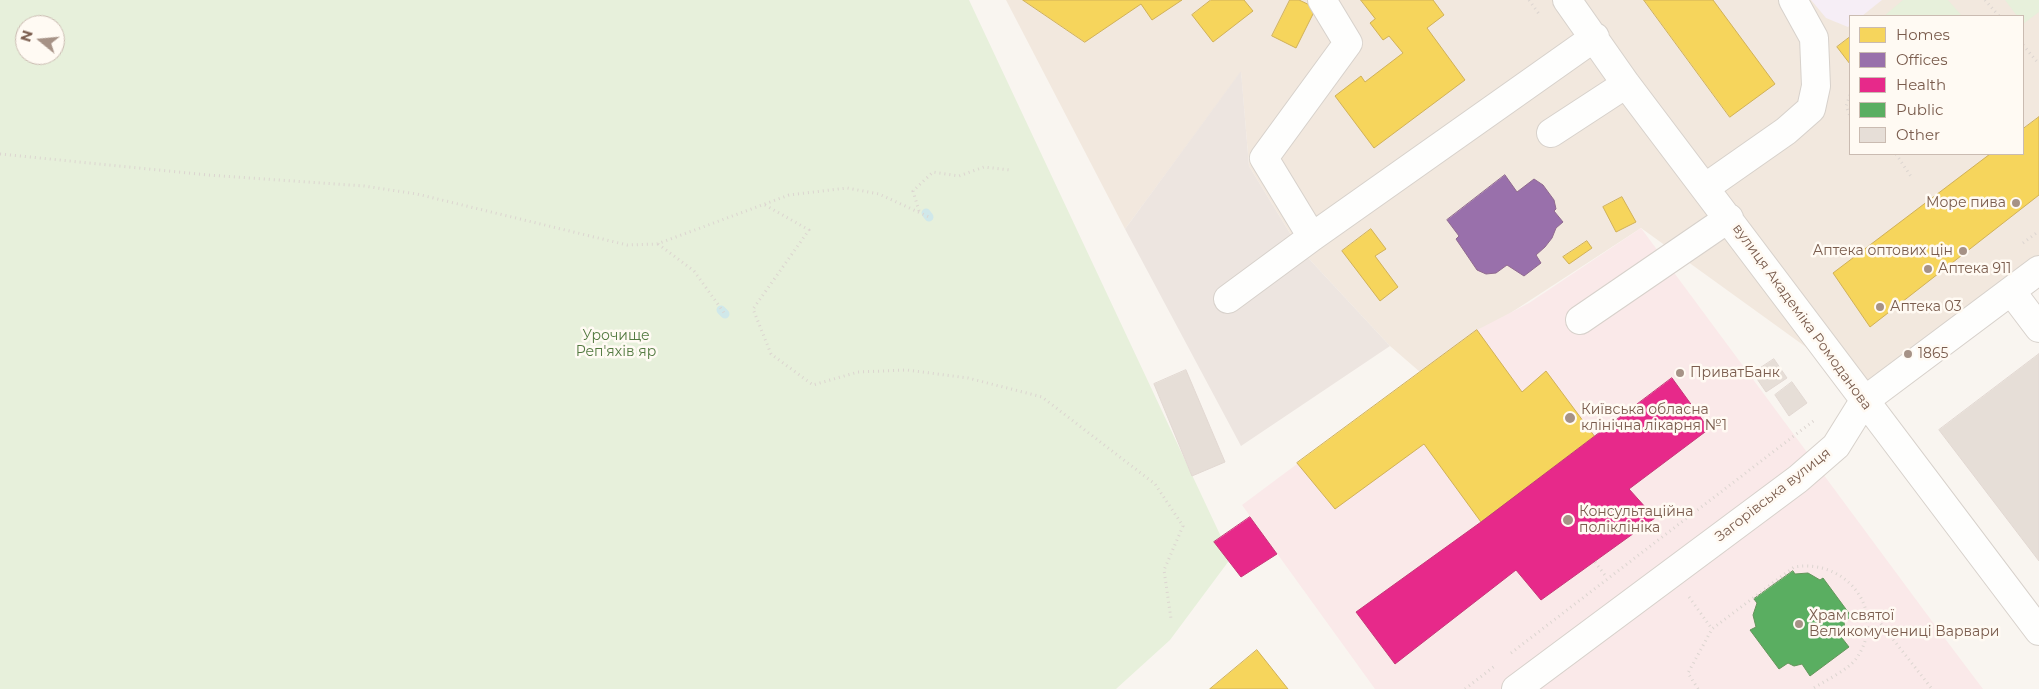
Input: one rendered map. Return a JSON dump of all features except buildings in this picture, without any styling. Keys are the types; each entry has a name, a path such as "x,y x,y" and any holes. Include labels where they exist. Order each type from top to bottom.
{"street":[{"path":"1312,237 1264,158 1348,43 1322,0"},
{"name":"вулиця Академіка Ромоданова","path":"1567,0 1595,37 1626,84 2039,631"},
{"path":"1706,188 1786,131 1811,109 1816,86 1814,38 1792,0"},
{"path":"1228,299 1312,237 1595,37"},
{"path":"1551,133 1626,84"},
{"path":"1580,320 1729,218"},
{"name":"Загорівська вулиця","path":"1516,689 1798,479 1836,446 1864,401 2039,270"},
{"path":"2011,290 2039,328"}],"path":[{"path":"1986,0 1998,15"},
{"path":"2024,46 2039,64"},
{"path":"1849,98 1846,106 1849,114"},
{"path":"0,154 208,175 364,186 417,194 627,245 657,244 789,195 847,188 879,194 929,217"},
{"path":"1897,155 1912,178"},
{"path":"919,211 914,191 933,172 959,176 984,167 1010,170"},
{"path":"764,204 809,230 754,309 771,354 812,385 858,372 907,370 968,378 1042,397 1155,484 1182,526 1164,570 1171,619"},
{"path":"657,244 694,271 725,314"},
{"path":"1510,654 1816,419"},
{"path":"1595,562 1607,578"},
{"path":"1698,689 1688,673 1712,629 1794,566 1806,564 1826,569 1843,578 1860,597 1869,616 1866,641 1855,661 1812,689"},
{"path":"1686,594 1712,629"},
{"path":"1869,616 1878,620 1932,689"},
{"path":"1465,689 1502,660"}],"shaded area":[{"path":"1006,0 2039,0 2039,269 1871,394 1641,228 1420,372 1390,346 1299,248 1249,166 1241,72 1125,229"},
{"path":"1811,0 1882,0 1863,15 1849,15 1848,27 1826,18"},
{"path":"1241,71 1249,166 1299,248 1390,346 1241,446 1125,229"},
{"name":"Київська обласна клінічна лікарня №1","path":"1641,228 1983,689 1375,689 1242,505 1477,330 1529,303"}],"green space":[{"name":"Урочище Реп'яхів яр","path":"0,0 969,0 1231,558 1170,640 1116,689 0,689"},
{"path":"1903,0 1948,0 1961,15 1885,15"},
{"path":"2005,0 2039,0 2039,12 2024,23 2024,15 2016,15"}],"waterway":[{"path":"926,213 929,217"},
{"path":"721,310 725,314"}],"place":[{"name":"Море пива","path":"2016,203"},
{"name":"Аптека оптових цін","path":"1963,251"},
{"name":"Аптека 911","path":"1928,269"},
{"name":"Аптека 03","path":"1880,307"},
{"name":"1865","path":"1908,354"},
{"name":"ПриватБанк","path":"1680,373"},
{"name":"Київська обласна клінічна лікарня №1","path":"1570,418"},
{"name":"Консультаційна поліклініка","path":"1568,520"},
{"name":"Храм святої Великомучениці Варвари","path":"1799,624"}]}
